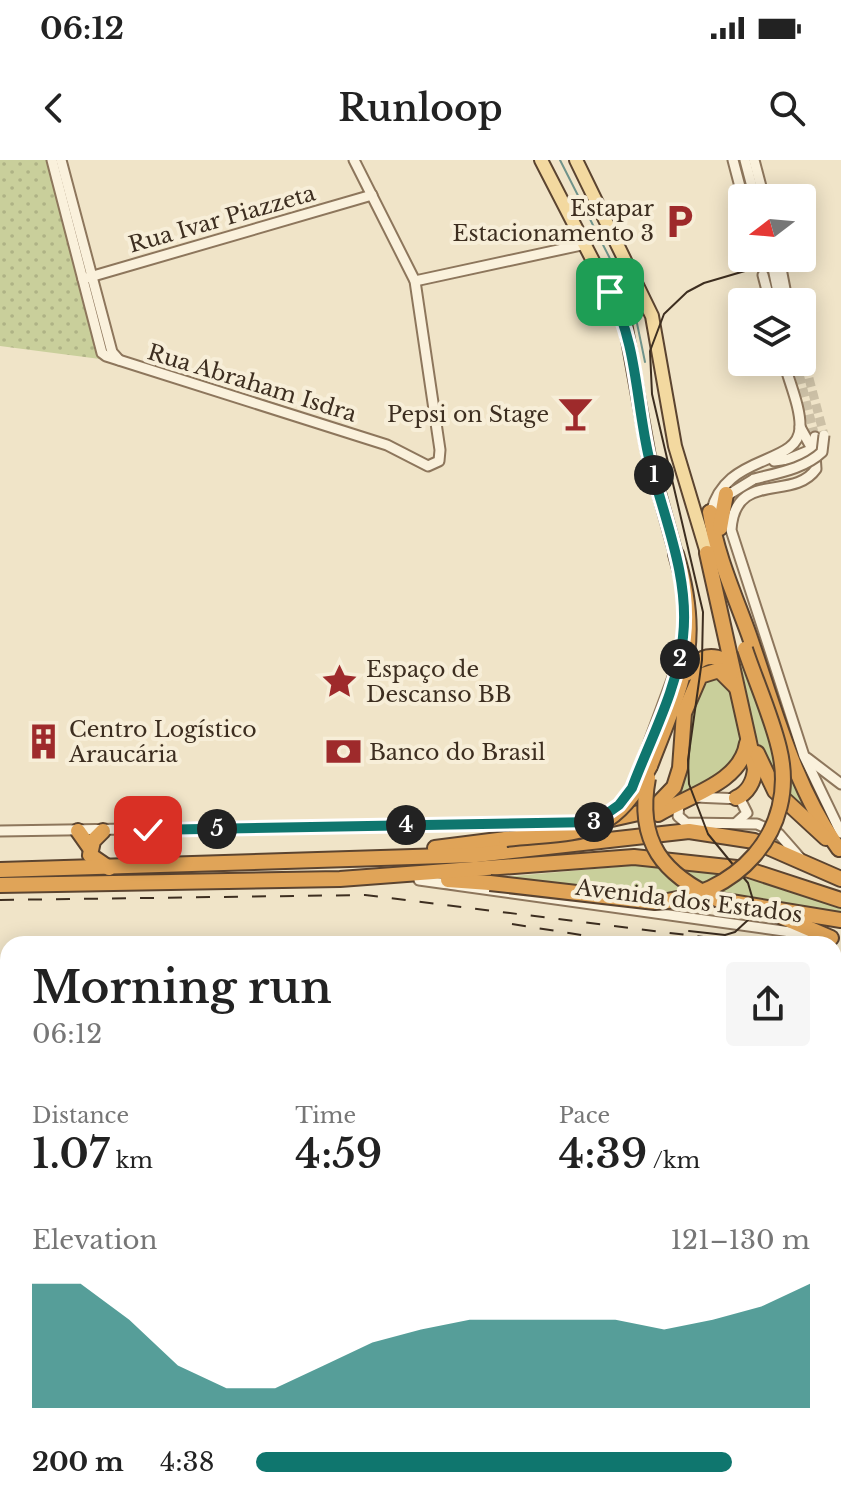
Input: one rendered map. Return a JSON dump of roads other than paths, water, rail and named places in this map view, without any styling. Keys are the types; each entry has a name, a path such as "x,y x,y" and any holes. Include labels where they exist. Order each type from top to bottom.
{"highway":[{"path":"722,557 720,518 726,494"},
{"path":"710,512 722,557 801,780 818,819 840,850"},
{"path":"0,885 419,880 490,883 655,902 680,901 709,891 751,861 770,833 782,782 780,750 707,553"},
{"path":"707,553 740,691 754,778 743,795 736,798"},
{"path":"349,861 601,826 621,812 650,766 684,679 691,625 676,554"},
{"path":"738,604 755,611"},
{"path":"684,679 698,660 719,658 728,664 740,691"},
{"path":"595,822 652,810 674,787 680,768 684,713 700,676 719,670 740,691"},
{"path":"748,730 775,791 840,850"},
{"path":"595,822 623,823 655,816 730,776 745,756 748,730"},
{"path":"650,766 644,809 654,849 680,880 719,900 841,920"},
{"path":"78,831 90,848 93,860 110,868"},
{"path":"90,848 103,831"},
{"path":"0,870 476,855 689,831 754,841 841,879"},
{"path":"340,879 634,857 694,861 746,869 841,900"},
{"path":"754,905 829,936"}],"main road":[{"path":"541,160 627,329 649,457 676,554"},
{"path":"576,160 652,316 675,446 707,553"}],"street":[{"path":"52,160 112,352 119,360"},
{"path":"61,160 87,277"},
{"path":"354,160 415,281 586,244"},
{"path":"733,160 739,184"},
{"path":"745,160 751,184"},
{"path":"754,160 760,184"},
{"name":"Rua Ivar Piazzeta","path":"87,277 372,195"},
{"name":"Rua Abraham Isdra","path":"87,277 102,353 387,445 428,466 439,461 440,450 415,281"},
{"path":"788,376 802,430 817,461 812,474 752,493 734,509 731,530 804,756 841,833"},
{"path":"707,553 710,512 716,495 732,475 784,453 802,430"},
{"path":"710,512 726,494 754,479 799,467 815,458 822,452 819,436 813,449 789,459 762,462"},
{"path":"0,831 595,822 619,805 632,788 680,659 684,611 676,554"},
{"path":"804,756 841,784"},
{"path":"736,823 743,820 747,809 736,798 684,799 677,813 683,822 736,823 768,828 779,834 804,862"},
{"path":"841,815 841,825"},
{"name":"Avenida dos Estados","path":"419,880 814,936"}],"waterway":[{"path":"560,160 633,304 645,362"}],"tunnel":[{"path":"800,376 815,437"},
{"path":"808,376 824,435"}],"tram line":[{"path":"689,931 725,935 735,932 748,920 753,900 748,883 708,834 689,784 688,760 702,660 703,612 652,394 650,351 664,314 687,292 704,283 741,272"}],"railway":[{"path":"0,900 365,895 695,936"},
{"path":"512,924 588,936"}],"place":[{"name":"Estapar Estacionamento 3","path":"680,221"},
{"name":"Pepsi on Stage","path":"575,414"},
{"name":"Espaço de Descanso BB","path":"340,682"},
{"name":"Centro Logístico Araucária","path":"43,742"},
{"name":"Banco do Brasil","path":"343,752"}]}
